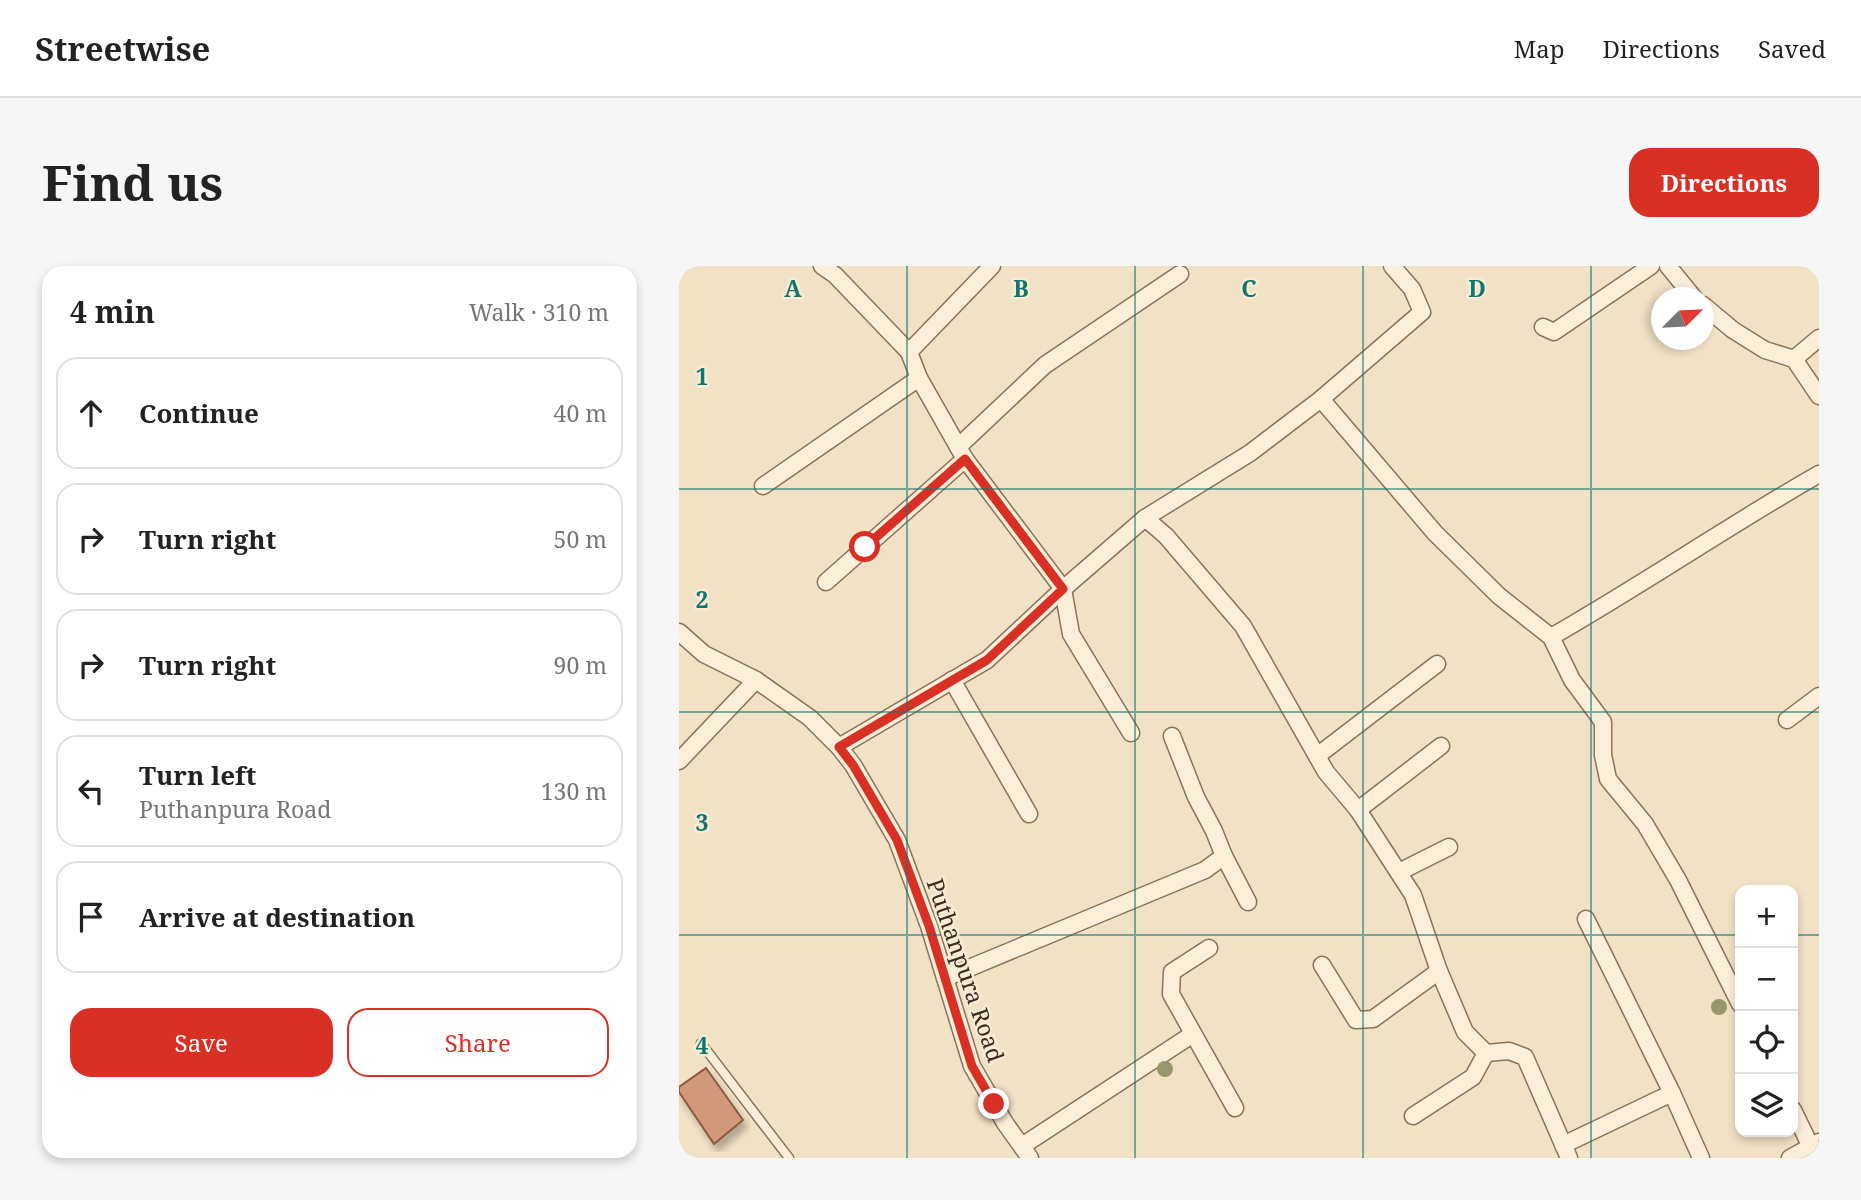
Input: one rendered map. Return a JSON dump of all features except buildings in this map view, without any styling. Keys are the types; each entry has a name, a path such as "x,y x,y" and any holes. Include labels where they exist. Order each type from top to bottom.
{"street":[{"path":"823,266 835,275 909,352 919,379 961,453 1063,589 1071,634 1131,733"},
{"path":"909,352 992,266"},
{"path":"839,747 987,660 1145,518 1250,453 1321,398 1422,312 1412,289 1392,266"},
{"path":"1543,327 1554,332 1651,266"},
{"path":"1668,266 1685,287"},
{"path":"826,582 961,453 1045,365 1180,274"},
{"path":"1714,314 1765,350 1794,359 1819,396"},
{"path":"1794,359 1819,338"},
{"path":"763,486 919,379"},
{"path":"1321,398 1436,533 1499,596 1551,637 1572,680 1603,722 1603,754 1608,779 1645,824 1678,880 1735,994"},
{"path":"1551,637 1626,594 1819,474"},
{"path":"1145,518 1166,536 1243,626 1326,772 1358,810 1413,895 1439,971 1465,1032 1486,1053 1509,1051 1525,1057 1566,1151 1672,1093"},
{"name":"Puthanpura Road","path":"679,632 704,654 756,680 810,718 853,765 897,840 972,1066 1005,1123 1026,1152"},
{"path":"1317,756 1437,664"},
{"path":"679,761 756,680"},
{"path":"952,680 1029,814"},
{"path":"1787,720 1819,696"},
{"path":"1172,736 1196,797 1248,902"},
{"path":"1358,810 1441,746"},
{"path":"1399,872 1449,847"},
{"path":"945,978 1205,870 1224,856"},
{"path":"1585,919 1672,1093 1701,1158"},
{"path":"1209,948 1172,972 1171,994 1235,1108"},
{"path":"1322,964 1356,1020 1373,1019 1439,971"},
{"path":"1026,1152 1193,1034"},
{"path":"1413,1116 1473,1077 1486,1053"},
{"path":"1790,1158 1815,1144 1798,1118"}],"lane":[{"path":"701,1044 789,1158"}],"route":[{"path":"865,547 965,459 1063,589 987,660 839,747 853,765 897,840 929,926 972,1066 994,1104"}]}
